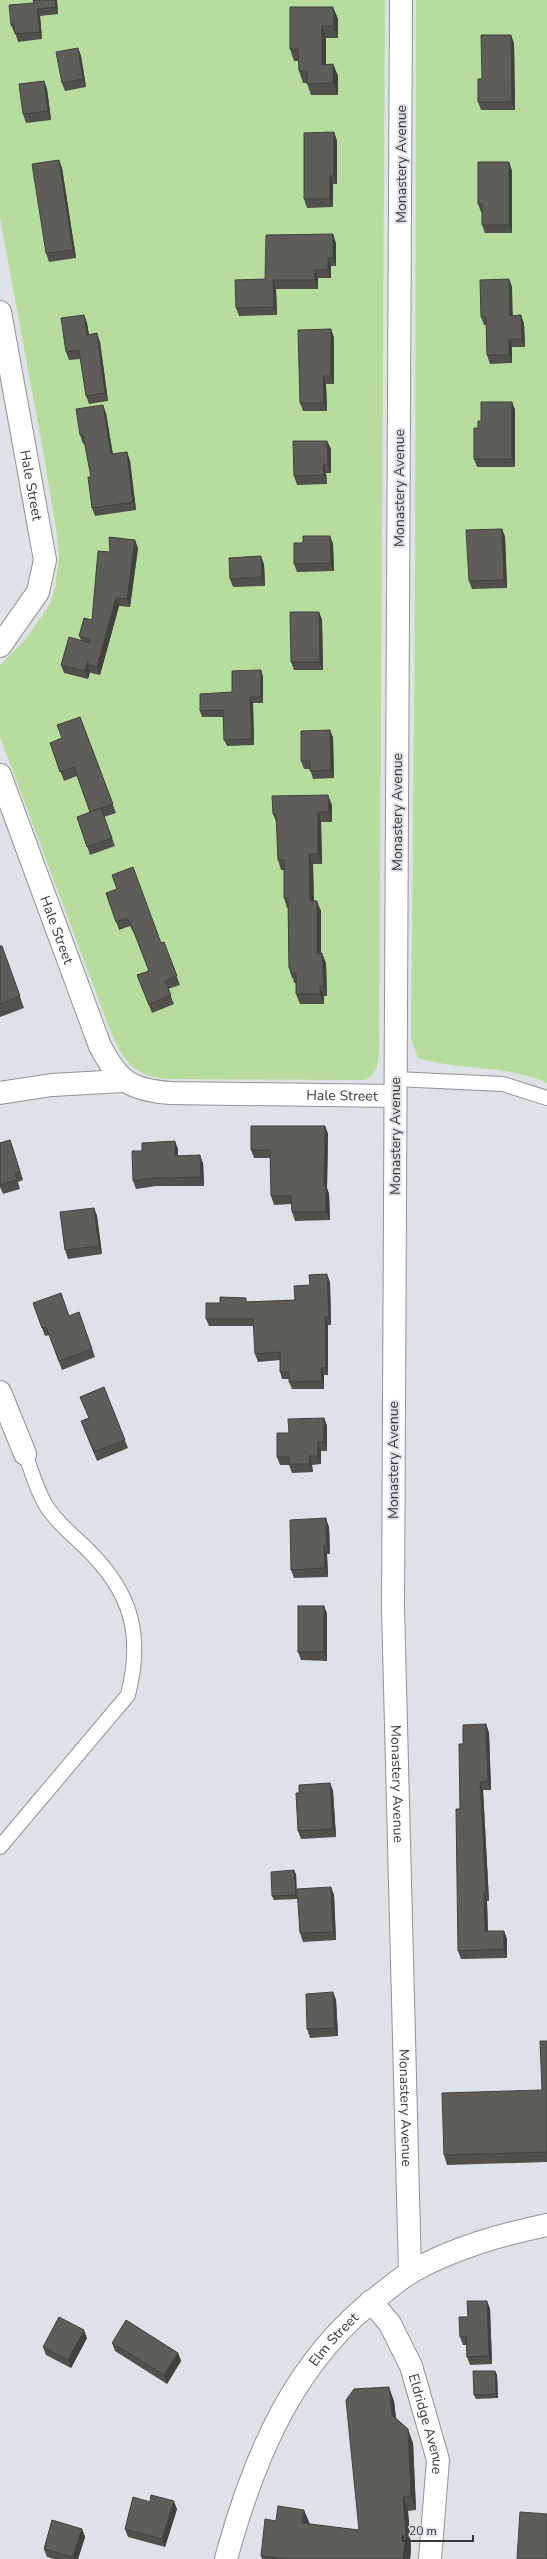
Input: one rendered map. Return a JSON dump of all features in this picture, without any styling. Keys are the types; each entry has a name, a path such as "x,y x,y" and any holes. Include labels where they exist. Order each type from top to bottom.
{"street":[{"name":"Monastery Avenue","path":"402,0 395,1088 394,1676 410,2273"},
{"name":"Hale Street","path":"0,312 45,560 38,592 0,646"},
{"name":"Hale Street","path":"0,775 100,1046 113,1070 123,1080 137,1088 170,1093 395,1088"},
{"name":"Hale Street","path":"0,1093 52,1085 123,1080"},
{"path":"0,1392 25,1454"},
{"name":"Elm Street","path":"226,2559 249,2484 281,2411 301,2378 322,2350 371,2301 410,2273 446,2255 483,2241 547,2225"},
{"name":"Eldridge Avenue","path":"371,2301 390,2324 411,2366 438,2460 430,2559"}],"lane":[{"path":"395,1088 503,1084 547,1098"},
{"path":"0,1847 128,1695 135,1667 134,1637 128,1607 118,1586 103,1565 62,1526 47,1507 25,1454"}],"green space":[{"path":"0,0 385,0 379,1055 374,1073 365,1080 166,1079 152,1077 132,1066 124,1058 113,1038 0,737 0,665 25,640 50,604 55,588 59,557 57,535 44,456 0,218"},
{"path":"416,0 547,0 547,1083 515,1073 450,1065 418,1058 411,1039 415,603"}],"building":[{"path":"33,0 55,0 56,7 37,9 40,32 15,34 14,24 11,25 9,5 34,3"},
{"path":"290,7 333,7 334,26 322,26 322,65 333,64 333,83 307,84 307,71 299,71 298,49 290,49"},
{"path":"481,35 511,35 512,102 478,102 478,79 482,79"},
{"path":"78,48 83,79 62,83 56,52"},
{"path":"44,81 48,111 23,114 19,84"},
{"path":"334,132 334,176 330,176 330,199 304,199 304,133"},
{"path":"59,160 73,250 46,253 32,164"},
{"path":"478,162 509,162 509,225 482,225 482,204 478,204"},
{"path":"333,234 333,258 328,258 328,270 315,270 315,280 273,280 274,307 236,308 235,280 265,279 266,235"},
{"path":"509,279 510,316 521,315 522,339 509,339 509,355 487,355 486,317 481,317 480,280"},
{"path":"84,315 87,335 97,333 105,393 86,396 79,350 66,352 61,318"},
{"path":"331,329 331,376 323,376 324,403 300,403 298,330"},
{"path":"481,402 512,402 512,459 474,459 474,428 478,428 478,421 481,421"},
{"path":"103,405 111,454 127,452 133,502 92,508 88,477 91,477 83,435 80,435 76,409"},
{"path":"293,441 327,441 328,465 323,465 324,475 294,476"},
{"path":"502,529 504,580 469,581 466,530"},
{"path":"303,536 330,536 331,563 294,564 294,543 303,543"},
{"path":"109,537 135,540 127,599 116,598 97,667 88,665 88,661 85,671 61,665 69,637 90,643 90,639 79,636 84,618 92,620 98,551 110,552"},
{"path":"261,556 262,577 230,579 229,558"},
{"path":"290,612 319,612 320,662 291,662"},
{"path":"261,670 261,697 250,697 252,739 224,740 223,710 200,711 200,694 232,692 232,671"},
{"path":"80,717 113,804 90,812 74,767 60,772 50,743 62,738 57,725"},
{"path":"330,730 331,770 310,771 310,761 301,761 301,731"},
{"path":"328,795 329,812 318,812 318,854 309,854 310,901 317,901 317,954 322,953 324,986 320,986 320,994 296,994 296,973 291,973 291,968 289,968 288,898 284,898 284,860 278,860 276,814 273,814 272,796"},
{"path":"101,808 112,838 87,847 77,817"},
{"path":"133,867 161,943 164,942 177,976 165,981 171,995 149,1005 137,975 149,971 132,927 127,918 116,922 106,893 117,889 112,875"},
{"path":"0,946 2,946 20,996 0,1004"},
{"path":"251,1126 325,1126 324,1186 326,1186 326,1212 292,1212 291,1196 271,1196 270,1150 251,1150"},
{"path":"10,1140 20,1172 15,1173 17,1180 0,1185 0,1143"},
{"path":"175,1141 175,1156 200,1155 201,1177 153,1178 133,1181 132,1151 142,1151 142,1143"},
{"path":"94,1208 99,1246 65,1250 60,1212"},
{"path":"327,1274 329,1317 325,1317 326,1367 321,1368 322,1381 289,1382 289,1372 280,1372 280,1352 255,1354 253,1319 206,1319 206,1303 220,1303 220,1297 246,1298 246,1302 295,1300 294,1286 310,1285 309,1275"},
{"path":"61,1293 69,1316 79,1312 92,1349 59,1361 46,1327 42,1328 33,1303"},
{"path":"104,1387 125,1440 94,1452 81,1421 89,1418 80,1397"},
{"path":"324,1418 324,1442 318,1442 318,1456 309,1456 310,1464 289,1464 289,1457 277,1457 277,1433 289,1433 288,1419"},
{"path":"326,1518 327,1546 324,1546 325,1568 291,1570 290,1520"},
{"path":"298,1606 324,1606 324,1652 298,1652"},
{"path":"486,1724 488,1781 480,1782 486,1892 484,1893 485,1931 504,1931 504,1949 458,1951 456,1809 460,1809 459,1744 463,1744 463,1725"},
{"path":"330,1783 333,1829 298,1831 296,1793 299,1793 299,1785"},
{"path":"294,1870 296,1895 272,1896 271,1872"},
{"path":"331,1887 333,1932 300,1933 297,1889"},
{"path":"333,1992 335,2028 307,2029 306,1994"},
{"path":"540,2041 547,2041 547,2152 444,2155 442,2093 542,2090"},
{"path":"467,2301 487,2301 489,2356 467,2357 466,2336 460,2337 459,2317 468,2317"},
{"path":"59,2317 84,2330 68,2360 43,2347"},
{"path":"126,2320 178,2353 164,2375 112,2343"},
{"path":"473,2371 495,2371 496,2394 474,2395"},
{"path":"389,2387 392,2415 408,2429 411,2496 403,2497 406,2535 403,2559 286,2559 261,2556 265,2519 276,2521 278,2506 304,2510 302,2523 359,2530 346,2400 354,2389"},
{"path":"151,2495 174,2501 162,2539 125,2529 133,2497 150,2502"},
{"path":"520,2512 547,2514 547,2559 517,2559"},
{"path":"52,2520 82,2529 73,2557 44,2549"}]}
